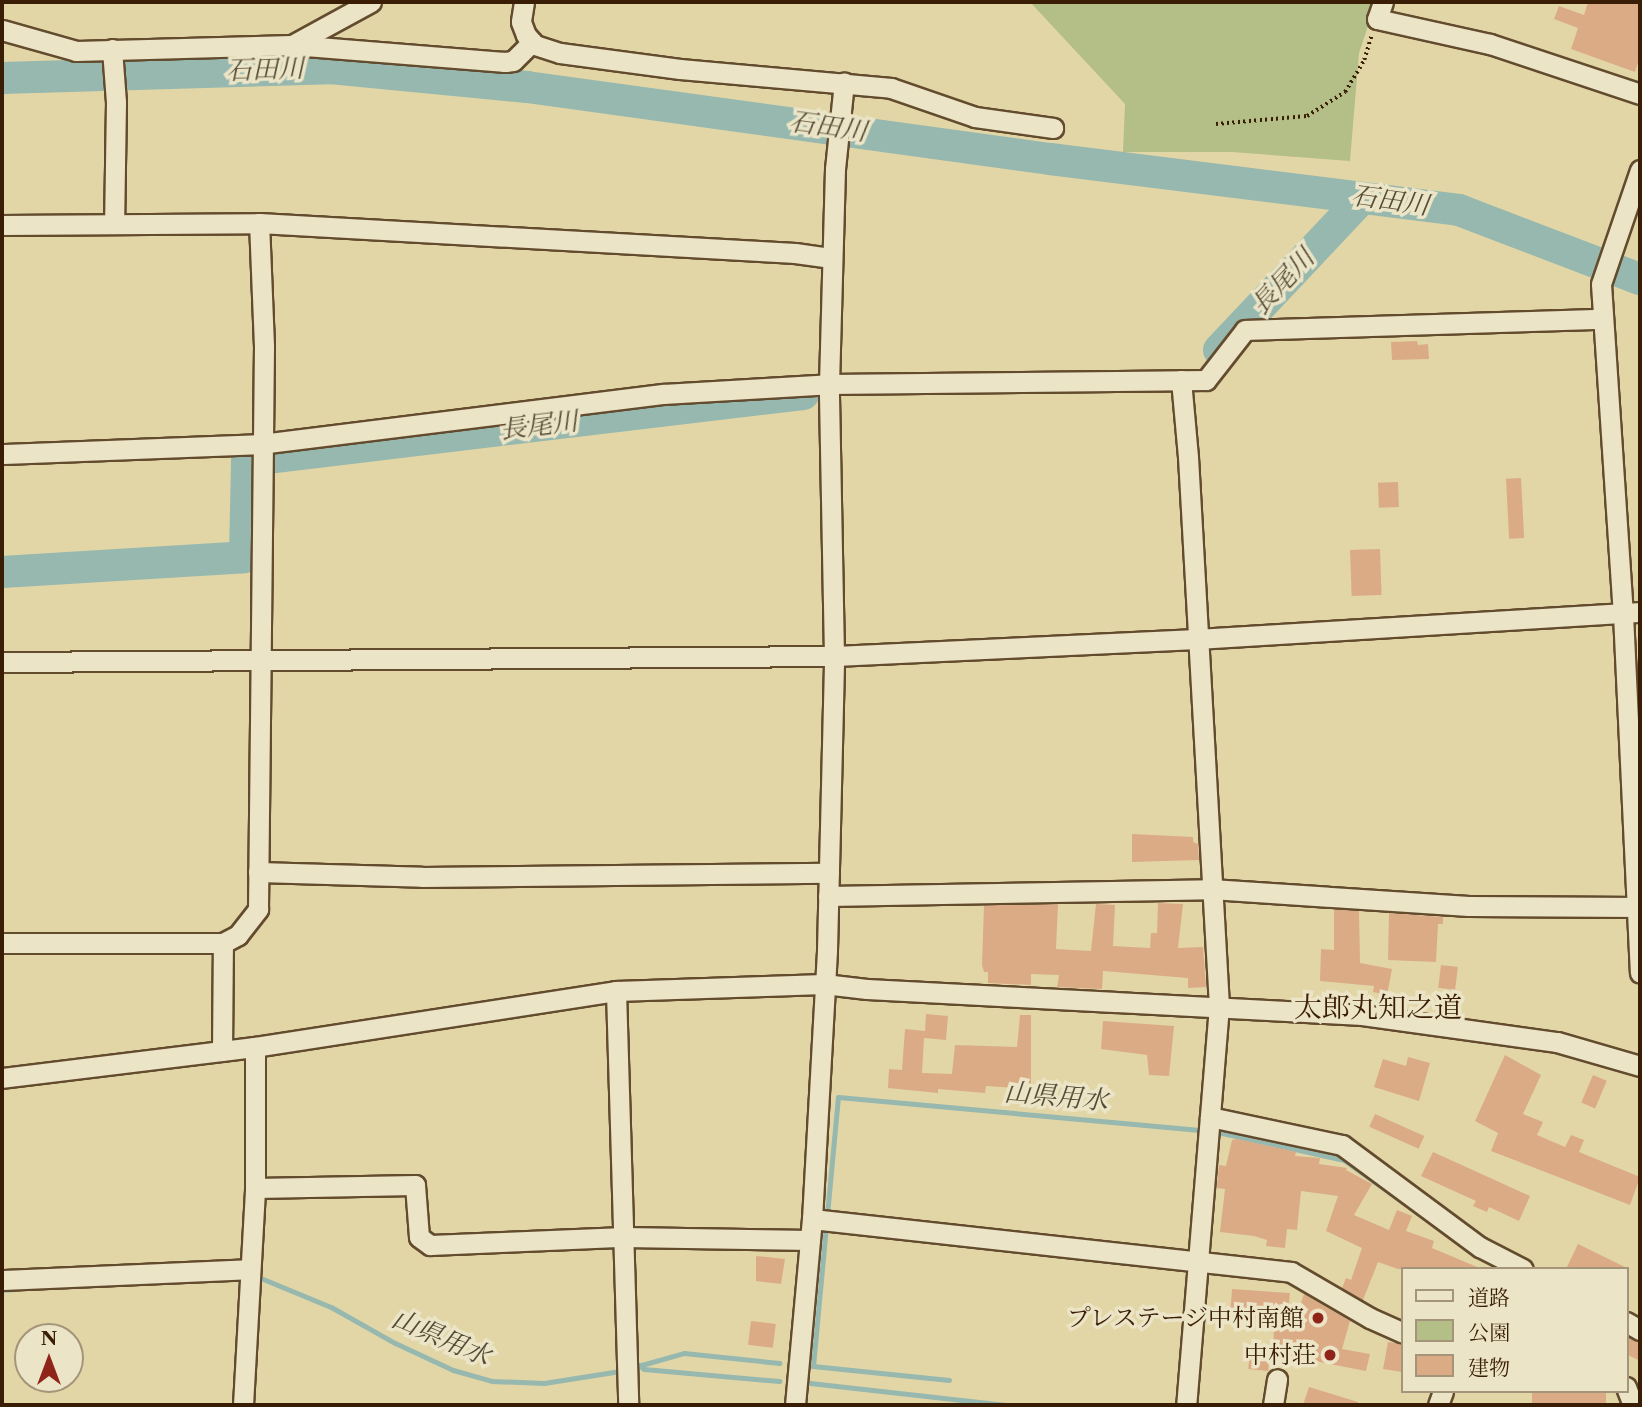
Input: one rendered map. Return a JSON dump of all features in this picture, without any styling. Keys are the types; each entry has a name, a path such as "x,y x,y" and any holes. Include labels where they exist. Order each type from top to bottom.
{"street":[{"path":"292,45 371,2"},
{"path":"524,2 521,22 532,42 573,55 843,91 891,88 975,117 1052,128"},
{"path":"1380,10 1640,94"},
{"path":"2,30 76,51 292,45 505,62 513,61 532,42"},
{"path":"112,49 116,102 114,225"},
{"path":"795,1405 812,1219 829,873 834,656 829,384 835,169 843,91"},
{"path":"1640,170 1601,284 1601,319 1632,613 1640,973"},
{"path":"2,225 259,223 781,252 832,258"},
{"path":"2,943 223,943 238,935 258,909 258,660 264,346 259,223"},
{"path":"2,454 261,444 663,394 829,384 1206,380 1245,330 1601,319"},
{"path":"1181,380 1219,1006 1200,1262 1186,1405"},
{"path":"2,662 834,656 1198,639 1632,613"},
{"path":"258,872 422,877 829,873"},
{"path":"828,896 1211,889 1468,906 1639,907"},
{"path":"222,1051 223,943"},
{"path":"2,1079 255,1047 617,991 824,984 867,989 1362,1015 1557,1042 1640,1066"},
{"path":"617,991 628,1405"},
{"path":"243,1405 255,1188 255,1047"},
{"path":"1210,1126 1342,1145 1480,1247 1519,1267"},
{"path":"255,1188 415,1185 419,1237 430,1245 624,1237 810,1240"},
{"path":"812,1219 1290,1272 1370,1318 1400,1331"},
{"path":"2,1280 250,1269"},
{"path":"1273,1405 1277,1379"}],"path":[{"path":"1216,124 1307,116 1345,92 1364,60 1380,10"}],"green space":[{"path":"1030,2 1376,2 1359,53 1350,161 1232,152 1123,152 1125,104"}],"building":[{"path":"1588,2 1640,2 1640,56 1635,72 1571,49 1578,28 1554,19 1559,6 1584,15"},
{"path":"1417,341 1418,345 1428,344 1429,359 1392,360 1391,342"},
{"path":"1521,478 1524,538 1509,539 1506,479"},
{"path":"1398,482 1399,507 1379,508 1378,483"},
{"path":"1380,549 1382,595 1352,596 1350,550"},
{"path":"1132,834 1193,837 1193,842 1198,844 1199,860 1132,862"},
{"path":"1158,903 1183,904 1178,948 1203,947 1206,987 1188,988 1188,978 1103,971 1102,989 1057,987 1059,975 1031,974 1031,985 988,983 988,972 984,972 982,965 984,905 1058,904 1056,949 1091,951 1096,904 1115,905 1113,946 1150,948 1151,933 1157,933"},
{"path":"1334,909 1359,911 1360,963 1392,969 1387,995 1373,992 1374,986 1320,981 1321,949 1334,950"},
{"path":"1389,913 1443,917 1443,924 1438,924 1436,962 1388,960"},
{"path":"1441,965 1458,967 1455,990 1438,988"},
{"path":"926,1014 948,1016 946,1040 924,1038 922,1073 952,1074 955,1045 1017,1047 1020,1015 1031,1015 1031,1089 986,1086 985,1093 938,1089 938,1093 888,1088 889,1069 902,1070 905,1029 925,1031"},
{"path":"1103,1021 1174,1026 1169,1076 1149,1075 1147,1055 1101,1049"},
{"path":"1505,1055 1541,1075 1523,1114 1543,1122 1537,1135 1565,1147 1571,1135 1584,1140 1579,1152 1640,1177 1630,1205 1491,1151 1498,1133 1475,1121"},
{"path":"1408,1057 1430,1063 1419,1101 1374,1087 1383,1059 1406,1066"},
{"path":"1593,1075 1607,1081 1595,1108 1581,1103"},
{"path":"1375,1114 1424,1136 1419,1149 1369,1127"},
{"path":"1232,1140 1296,1152 1295,1156 1320,1158 1319,1164 1347,1168 1346,1170 1372,1184 1354,1215 1389,1230 1397,1210 1412,1216 1406,1231 1434,1241 1432,1248 1477,1267 1398,1269 1378,1262 1363,1300 1342,1288 1346,1278 1351,1280 1362,1248 1326,1231 1338,1196 1301,1191 1297,1230 1287,1229 1285,1248 1266,1246 1267,1240 1254,1236 1220,1232 1225,1189 1217,1188 1219,1165 1226,1166"},
{"path":"1433,1152 1530,1196 1519,1221 1489,1207 1487,1212 1473,1206 1476,1201 1421,1176"},
{"path":"1578,1244 1625,1267 1567,1267"},
{"path":"756,1256 785,1259 781,1284 756,1281"},
{"path":"1232,1289 1290,1293 1288,1321 1230,1317"},
{"path":"1304,1294 1350,1321 1342,1349 1370,1354 1366,1371 1273,1353 1274,1326 1292,1330"},
{"path":"751,1321 776,1324 773,1348 748,1345"},
{"path":"1628,1337 1640,1342 1640,1361 1628,1355"},
{"path":"1388,1342 1400,1344 1400,1372 1383,1369"},
{"path":"1250,1352 1270,1354 1268,1371 1248,1369"},
{"path":"1309,1387 1358,1402 1358,1405 1303,1405"},
{"path":"1532,1393 1606,1393 1606,1405 1532,1405"}],"waterway":[{"name":"石田川","path":"2,78 330,68 527,87 1050,159 1459,210 1640,279"},
{"name":"長尾川","path":"1219,350 1362,198"},
{"name":"長尾川","path":"275,457 803,394"},
{"name":"長尾川","path":"2,572 245,557 247,461"},
{"name":"山県用水","path":"949,1380 813,1366 838,1097 1203,1130"},
{"name":"山県用水","path":"1213,1131 1344,1160 1474,1253"},
{"name":"山県用水","path":"263,1279 331,1307 395,1343 453,1370 492,1381 544,1383 620,1371 684,1353 779,1363"},
{"name":"山県用水","path":"2,1290 14,1289"},
{"path":"639,1365 644,1369 779,1381"},
{"path":"810,1383 1006,1405"}],"place":[{"name":"プレステージ中村南館","path":"1318,1318"},
{"name":"中村荘","path":"1330,1355"}],"district":[{"name":"太郎丸知之道","path":"1378,1007"}]}
